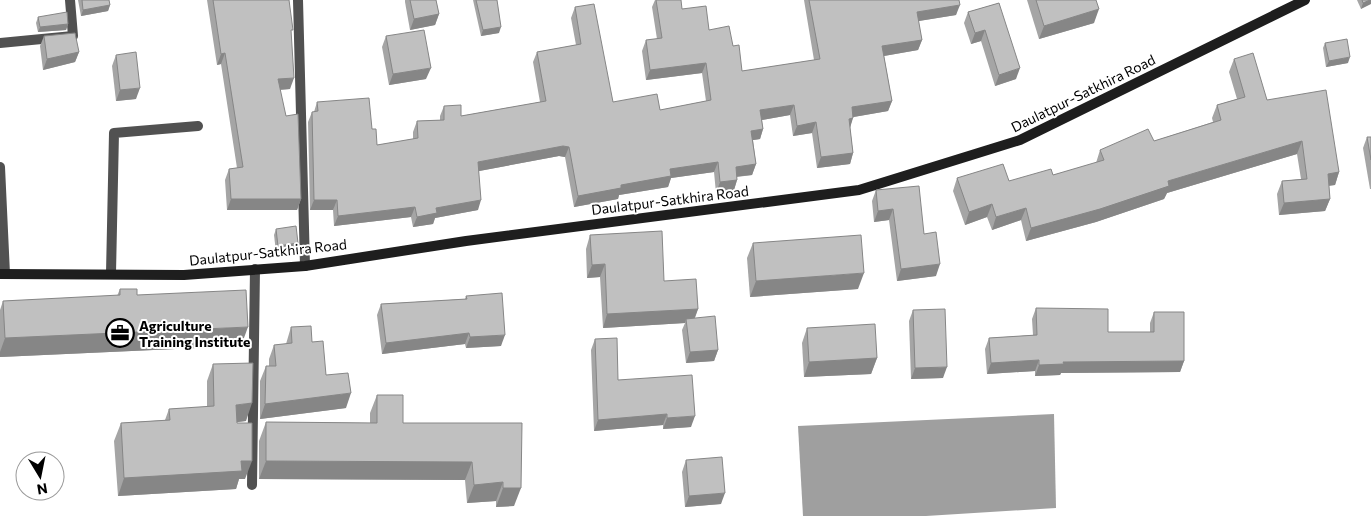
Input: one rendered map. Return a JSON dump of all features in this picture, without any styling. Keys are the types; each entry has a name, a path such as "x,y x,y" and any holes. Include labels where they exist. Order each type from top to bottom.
{"main road":[{"name":"Daulatpur-Satkhira Road","path":"2,274 111,273 184,275 305,266 466,240 859,190 1020,140 1305,0"}],"street":[{"path":"0,43 73,36 70,0"},
{"path":"298,0 305,266"},
{"path":"111,273 114,133 198,126"},
{"path":"0,167 2,274"},
{"path":"252,485 255,269"}],"shaded area":[{"path":"1054,414 1056,508 926,516 803,516 798,426"}],"building":[{"path":"82,0 109,0 110,5 83,10"},
{"path":"213,0 289,0 293,30 291,30 294,78 278,79 286,116 298,114 301,199 231,199 229,169 243,167 225,53 221,54"},
{"path":"410,0 436,0 439,14 414,19"},
{"path":"476,0 497,0 501,27 483,30"},
{"path":"656,0 681,0 682,9 706,6 709,30 729,26 733,46 739,45 742,71 820,59 809,0 959,0 960,5 917,12 922,40 882,46 892,101 852,107 853,118 849,119 853,153 821,157 816,122 797,126 794,105 760,110 763,129 751,131 756,164 736,167 737,180 720,182 718,162 670,169 671,176 621,185 621,188 578,196 569,147 563,146 478,162 481,200 436,208 437,213 417,217 415,207 338,216 337,200 314,200 312,112 318,111 317,102 369,98 372,129 376,129 377,145 418,138 417,121 444,120 444,106 461,105 461,116 546,101 537,52 581,44 575,7 594,4 613,102 657,94 660,110 711,100 706,63 650,70 646,40 662,38"},
{"path":"1036,0 1096,0 1099,9 1044,26"},
{"path":"999,3 1020,68 999,75 985,30 975,33 968,12"},
{"path":"67,12 68,24 40,27 38,17"},
{"path":"424,30 431,68 393,74 386,36"},
{"path":"75,33 79,52 47,59 44,36"},
{"path":"1347,39 1350,57 1329,61 1325,43"},
{"path":"136,52 140,88 120,90 116,55"},
{"path":"1253,53 1267,100 1326,90 1339,172 1328,174 1330,199 1284,203 1282,181 1307,179 1302,141 1168,181 1169,186 1100,209 1031,228 1026,208 996,217 992,204 969,212 957,178 1003,164 1009,181 1051,169 1053,175 1104,160 1100,150 1148,129 1154,141 1221,120 1217,105 1245,97 1234,59"},
{"path":"1367,137 1371,137 1371,160"},
{"path":"919,186 924,234 936,232 940,264 901,269 893,209 878,211 876,190"},
{"path":"296,226 298,243 278,246 276,229"},
{"path":"662,231 664,281 696,279 698,309 607,314 605,264 592,265 590,235"},
{"path":"861,235 864,273 756,281 753,243"},
{"path":"120,289 137,289 137,295 246,290 248,327 5,338 3,301 120,295"},
{"path":"502,293 505,335 470,337 469,333 386,343 381,304 467,299 466,296"},
{"path":"1036,308 1108,309 1108,332 1154,332 1154,312 1184,312 1184,361 1063,362 1064,364 1039,365 1039,360 991,363 989,338 1037,335"},
{"path":"945,309 947,367 915,368 913,310"},
{"path":"715,316 718,350 690,352 686,319"},
{"path":"875,324 877,358 809,362 807,328"},
{"path":"311,326 312,342 323,341 326,375 348,373 351,393 265,404 266,366 276,366 274,345 292,343 291,327"},
{"path":"617,338 618,380 692,375 695,416 667,418 667,414 598,420 595,339"},
{"path":"253,363 252,403 236,405 237,423 252,423 252,461 241,461 242,471 124,478 121,423 170,420 169,409 214,406 213,364"},
{"path":"377,395 403,395 403,423 522,423 521,488 503,488 503,482 474,485 472,462 266,461 266,422 377,423"},
{"path":"722,457 725,493 689,496 686,460"}],"place":[{"name":"Agriculture Training Institute","path":"120,333"}]}
